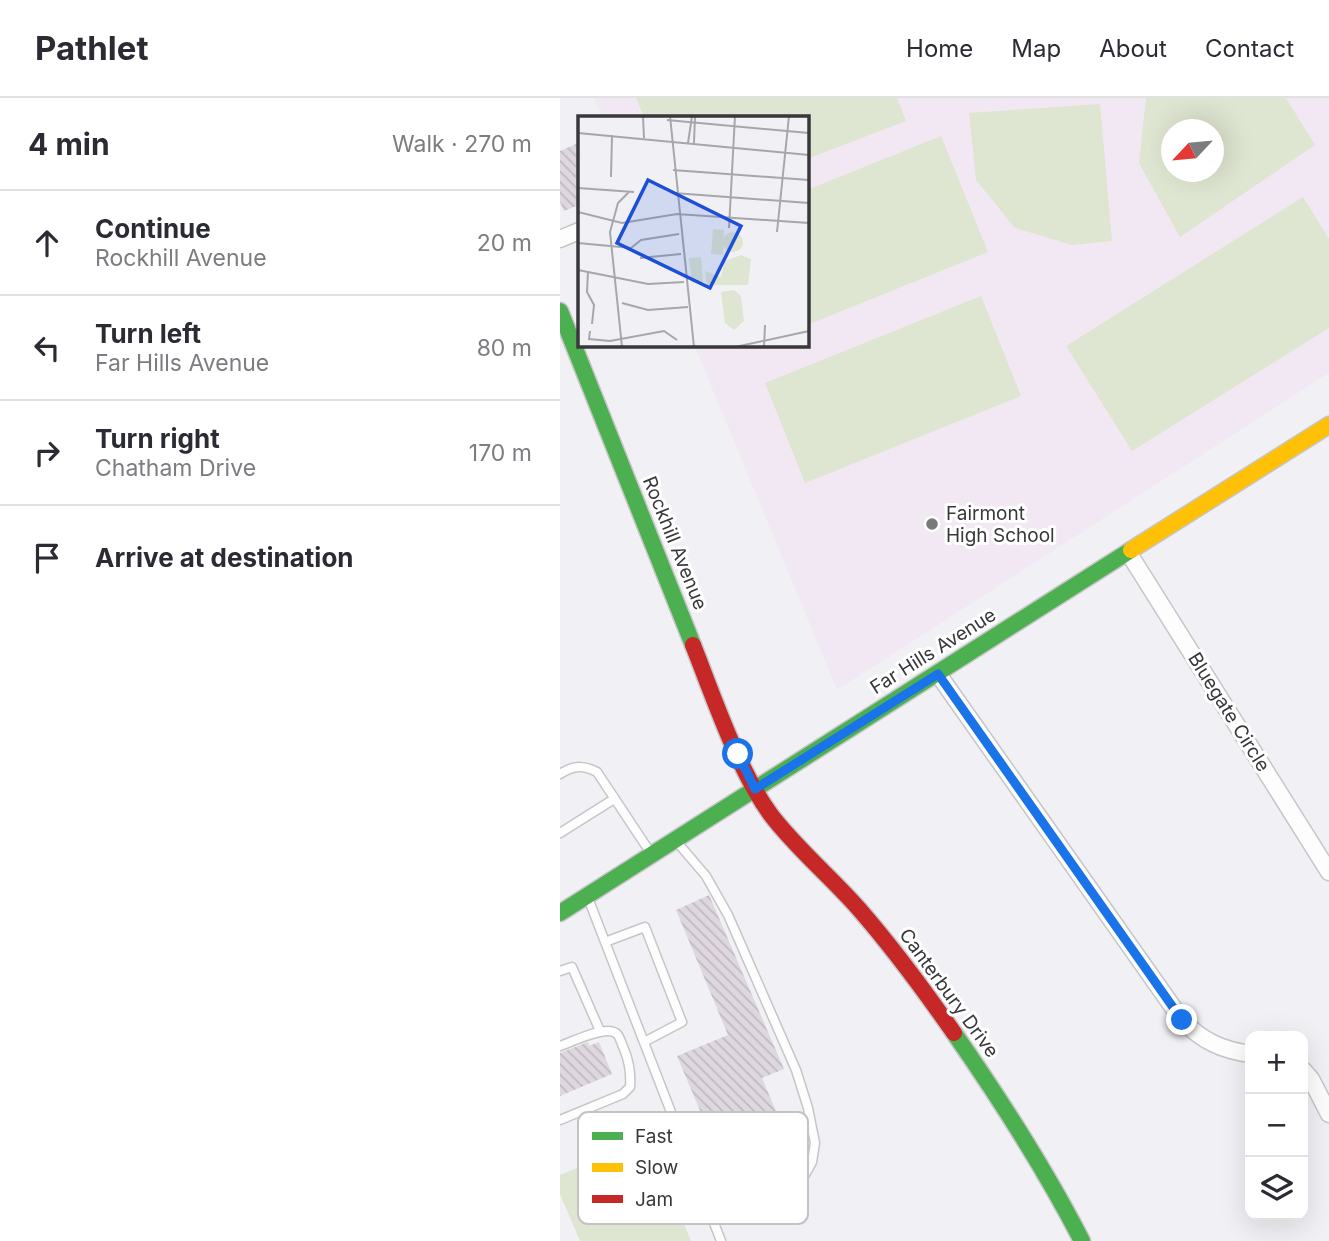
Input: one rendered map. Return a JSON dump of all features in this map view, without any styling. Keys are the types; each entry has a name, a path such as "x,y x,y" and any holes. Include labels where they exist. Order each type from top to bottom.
{"street":[{"path":"560,239 578,231"},
{"name":"Rockhill Avenue","path":"560,311 727,729 755,789"},
{"name":"Far Hills Avenue","path":"561,911 1329,425"},
{"name":"Bluegate Circle","path":"1128,552 1329,872"},
{"path":"938,674 1182,1020 1196,1034 1214,1045 1245,1053"},
{"name":"Canterbury Drive","path":"755,789 772,816 859,909 926,993 988,1082 1065,1208 1082,1241"},
{"path":"1308,1076 1329,1114"}],"lane":[{"path":"560,774 570,768 584,766 597,772 652,855"},
{"path":"560,833 614,799"},
{"path":"676,840 706,876 727,915 796,1070 815,1143 808,1169"},
{"path":"587,896 671,1112"},
{"path":"605,942 645,927 682,1022 644,1042"},
{"path":"560,971 572,967 600,1031"},
{"path":"560,1046 600,1031 611,1030 618,1034 627,1057 630,1087 623,1094 579,1112"},
{"path":"560,1120 578,1113"},
{"path":"715,1224 722,1241"}],"shaded area":[{"name":"Fairmont High School","path":"594,98 1329,98 1329,373 837,690 694,346 808,346 808,116 602,116"}],"green space":[{"path":"636,98 897,98 906,121 808,159 808,116 644,116"},
{"path":"1146,98 1286,98 1315,145 1180,237 1139,163"},
{"path":"1100,104 1112,241 1072,245 1015,228 976,180 969,113"},
{"path":"941,136 988,252 808,325 808,190"},
{"path":"1303,197 1329,239 1329,328 1132,451 1066,346"},
{"path":"981,296 1021,396 805,483 765,383"},
{"path":"578,1168 578,1224 684,1224 691,1241 580,1241 560,1194 560,1175"}],"building":[{"path":"576,144 578,149 578,205 564,211 560,202 560,151"},
{"path":"709,895 784,1069 762,1078 776,1112 701,1112 677,1056 728,1035 676,910"},
{"path":"588,1042 589,1046 599,1042 612,1074 560,1096 560,1053"}],"traffic: fast":[{"path":"560,311 693,645"},
{"path":"560,913 1131,550"},
{"path":"954,1033 1021,1135 1082,1241"}],"traffic: slow":[{"path":"1131,550 1329,425"}],"traffic: jam":[{"path":"693,645 737,755 771,815 872,924 954,1033"}],"place":[{"name":"Fairmont High School","path":"932,524"}],"route":[{"path":"738,754 755,789 938,674 1182,1020"}]}
